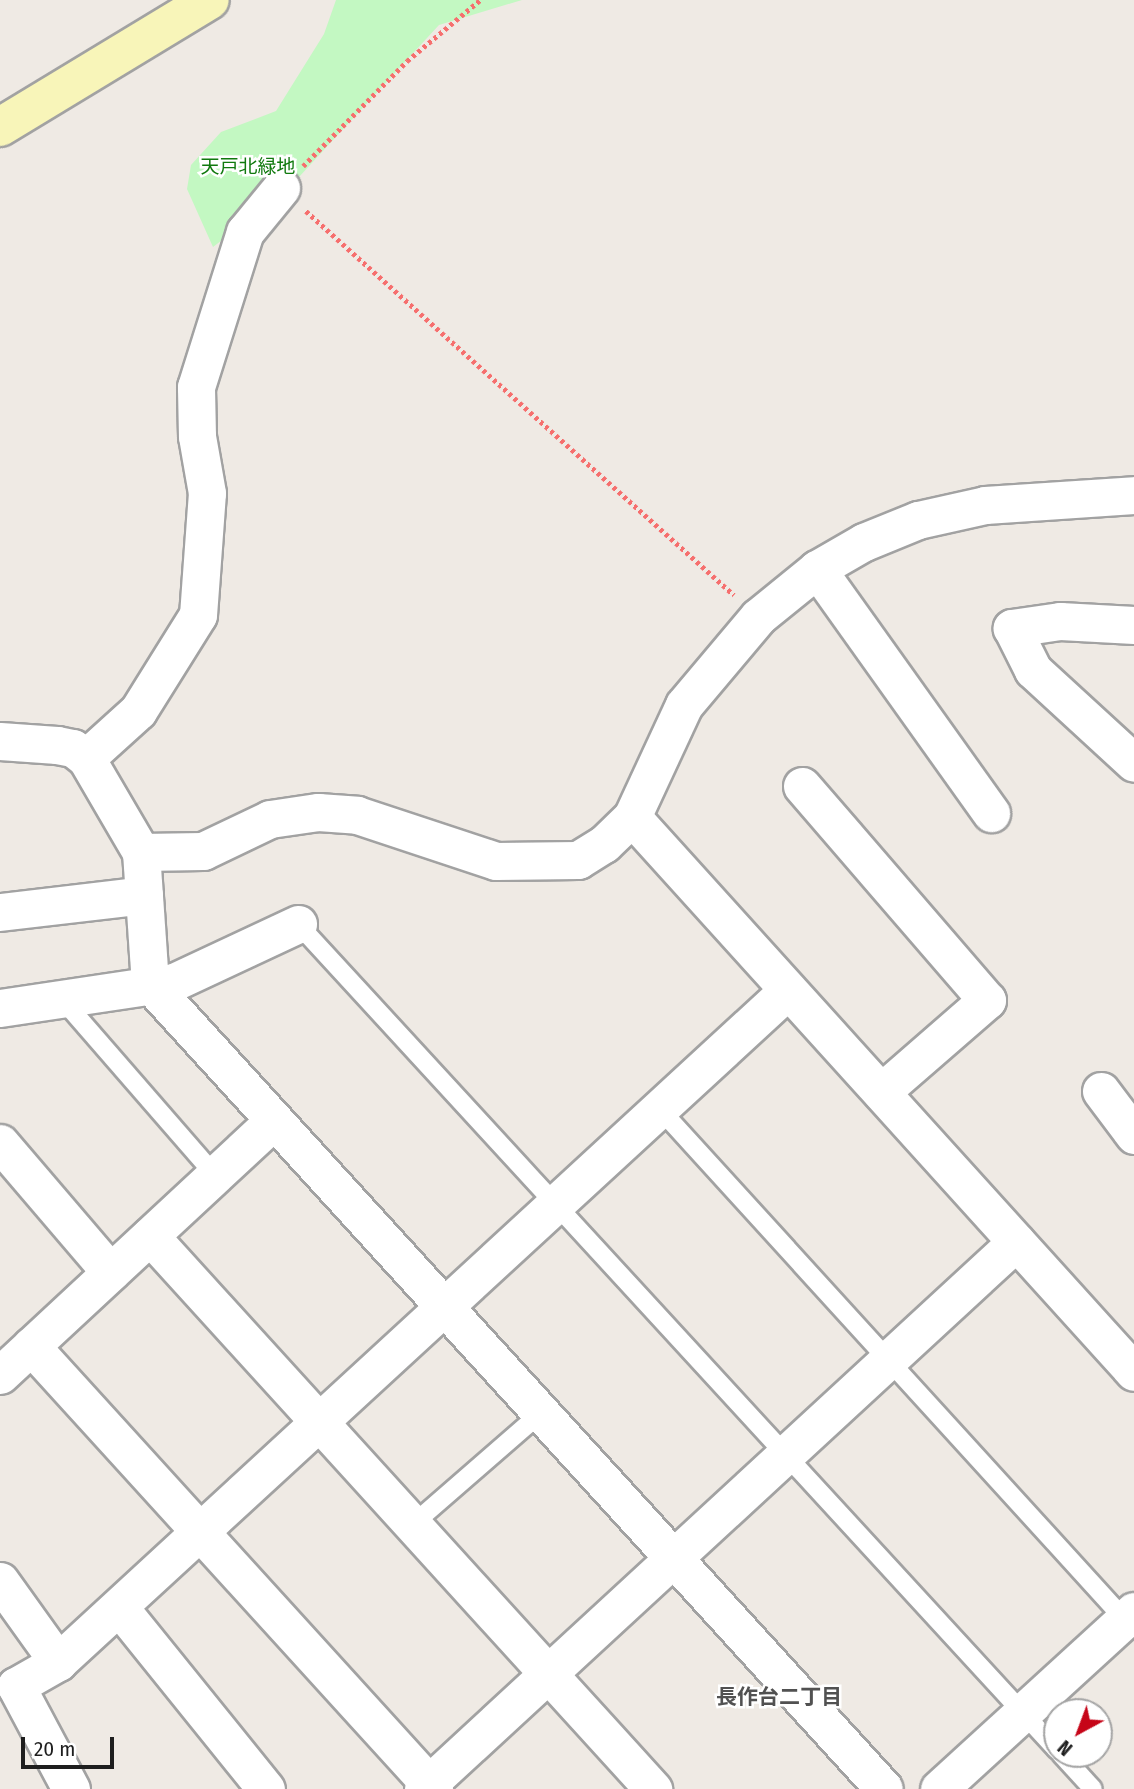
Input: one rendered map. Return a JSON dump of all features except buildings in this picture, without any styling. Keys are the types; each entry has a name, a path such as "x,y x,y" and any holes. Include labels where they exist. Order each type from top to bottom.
{"street":[{"path":"0,127 210,0"},
{"path":"86,758 138,711 198,615 207,493 197,436 196,387 245,232 281,188"},
{"path":"141,852 203,851 270,819 318,812 357,815 496,861 545,863 578,860 604,844 632,817 684,705 758,617 817,569 864,542 907,525 985,505 1134,495"},
{"path":"817,569 991,813"},
{"path":"1127,746 1033,670 1012,628 1060,621 1134,625"},
{"path":"0,741 57,745 86,758 141,852 150,984 884,1789"},
{"path":"802,786 987,1000 881,1092"},
{"path":"632,817 1134,1372"},
{"path":"0,912 144,895"},
{"path":"0,1008 174,982 298,924"},
{"path":"71,1789 16,1686 58,1662 657,1107 788,990"},
{"path":"1101,1091 1134,1135"},
{"path":"0,1375 274,1120"},
{"path":"0,1143 110,1272"},
{"path":"150,1236 653,1789"},
{"path":"31,1346 429,1787 1016,1241"},
{"path":"0,1581 58,1662"},
{"path":"119,1607 266,1789"},
{"path":"939,1789 1131,1620"}],"lane":[{"path":"298,924 1043,1734"},
{"path":"60,998 215,1175"},
{"path":"657,1107 1131,1620"},
{"path":"412,1525 541,1413"},
{"path":"1074,1768 1093,1789"}],"path":[{"path":"480,0 407,61 281,188 758,617"}],"green space":[{"name":"天戸北緑地","path":"336,0 522,0 439,25 287,190 213,247 187,189 191,165 221,132 276,111 324,34"}],"district":[{"name":"長作台二丁目","path":"779,1697"}]}
